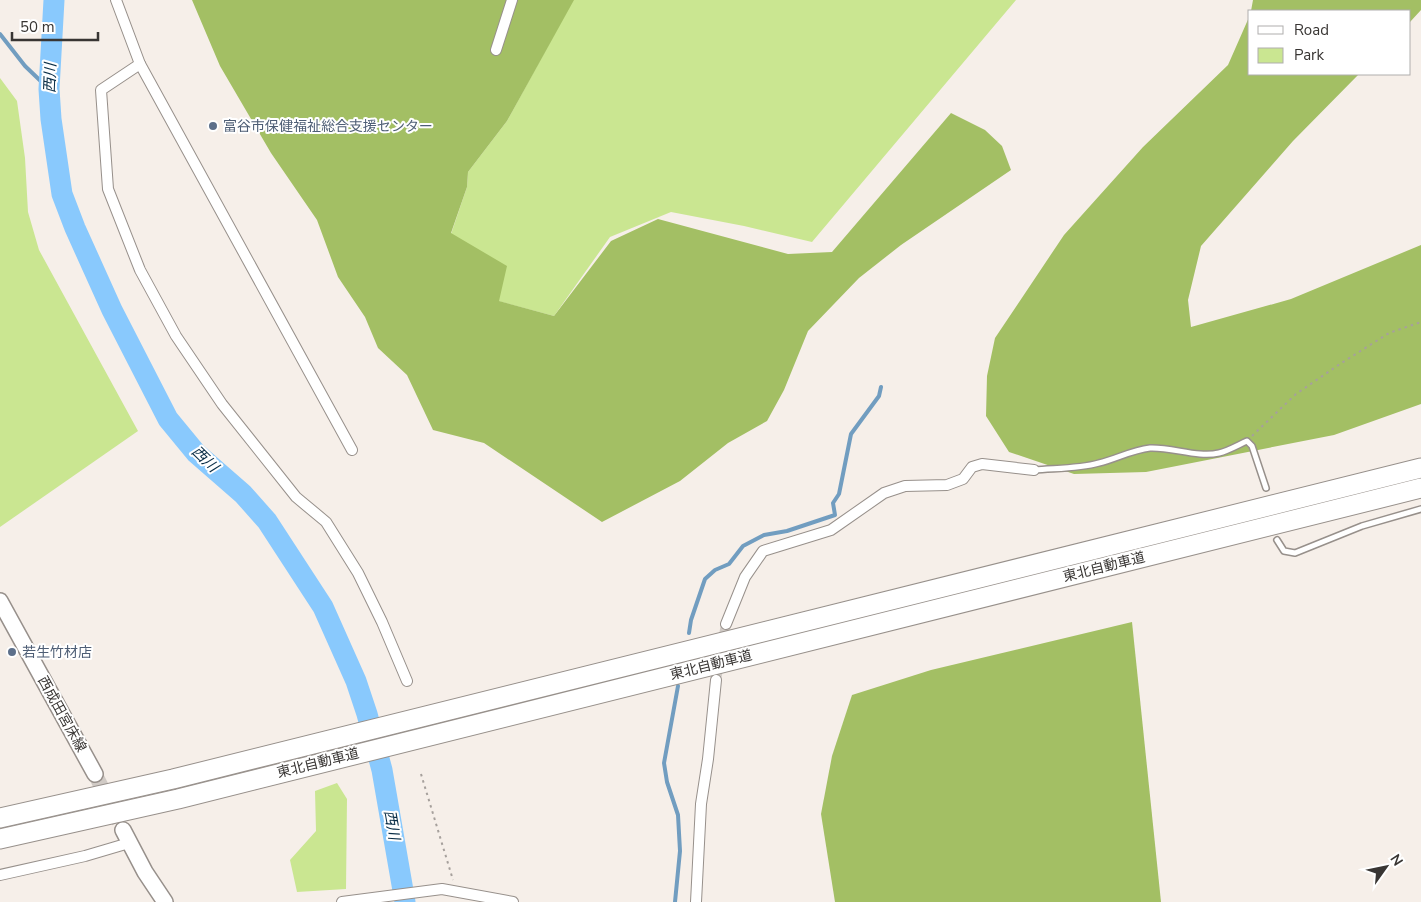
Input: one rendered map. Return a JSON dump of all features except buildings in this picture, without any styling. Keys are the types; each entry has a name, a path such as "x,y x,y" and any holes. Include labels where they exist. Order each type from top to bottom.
{"highway":[{"name":"東北自動車道","path":"0,818 60,806 1421,468"},
{"name":"東北自動車道","path":"0,839 169,801 1421,488"}],"main road":[{"name":"西成田宮床線","path":"0,602 5,622 95,774"},
{"path":"126,837 165,902"}],"street":[{"path":"116,0 140,64 352,450"},
{"path":"496,50 512,0"},
{"path":"140,64 102,90 108,189 140,270 176,336 228,412 296,497 326,522 358,573 382,622 407,681"},
{"path":"726,624 745,577 763,551 831,530 884,493 905,486 947,485 962,479 972,467 982,464 1034,470"},
{"path":"696,902 701,804 708,759 716,680"},
{"path":"0,875 85,856 126,837"},
{"path":"342,902 442,889 513,902"}],"lane":[{"path":"1034,470 1099,463 1130,452 1150,448 1218,454 1247,441 1252,446 1266,488"},
{"path":"1277,540 1284,552 1295,553 1362,526 1421,510"}],"path":[{"path":"1247,441 1296,394 1389,334 1421,322"},
{"path":"421,774 457,892"}],"green space":[{"path":"192,0 574,0 507,121 468,172 467,187 451,233 507,266 499,301 554,316 611,241 658,219 788,254 832,252 951,113 985,130 1002,146 1011,170 901,245 859,278 808,331 784,390 767,421 728,443 680,481 602,522 484,443 433,430 407,375 378,348 365,317 338,277 317,220 271,153 220,66"},
{"path":"573,0 1016,0 812,242 671,212 610,237 554,316 498,301 451,234 467,187 468,172 507,121"},
{"path":"1253,0 1421,0 1421,10 1411,21 1411,10 1251,10"},
{"path":"1248,20 1248,75 1358,75 1293,141 1201,246 1188,300 1191,327 1291,299 1421,245 1421,404 1334,435 1146,472 1074,474 1009,452 986,416 987,376 995,338 1064,235 1143,147 1228,65"},
{"path":"0,78 17,101 25,158 28,212 39,250 138,431 0,527"},
{"path":"1132,622 1161,902 835,902 821,814 832,756 852,695 931,670"},
{"path":"337,783 347,799 346,889 297,892 290,860 316,831 315,791"}],"waterway":[{"name":"西川","path":"54,0 49,89 51,119 62,194 75,228 112,310 168,419 196,453 243,494 267,521 323,607 356,681 367,714 382,770 405,902"},
{"path":"0,34 25,66 49,89"},
{"path":"689,633 691,620 705,579 715,570 729,564 743,546 764,535 787,531 835,515 833,503 839,494 851,434 879,396 881,387"},
{"path":"675,902 680,851 678,815 667,782 664,763 678,686"}],"tunnel":[{"path":"716,680 726,624"},
{"path":"95,774 119,822"}],"place":[{"name":"富谷市保健福祉総合支援センター","path":"213,126"},
{"name":"若生竹材店","path":"12,652"}]}
